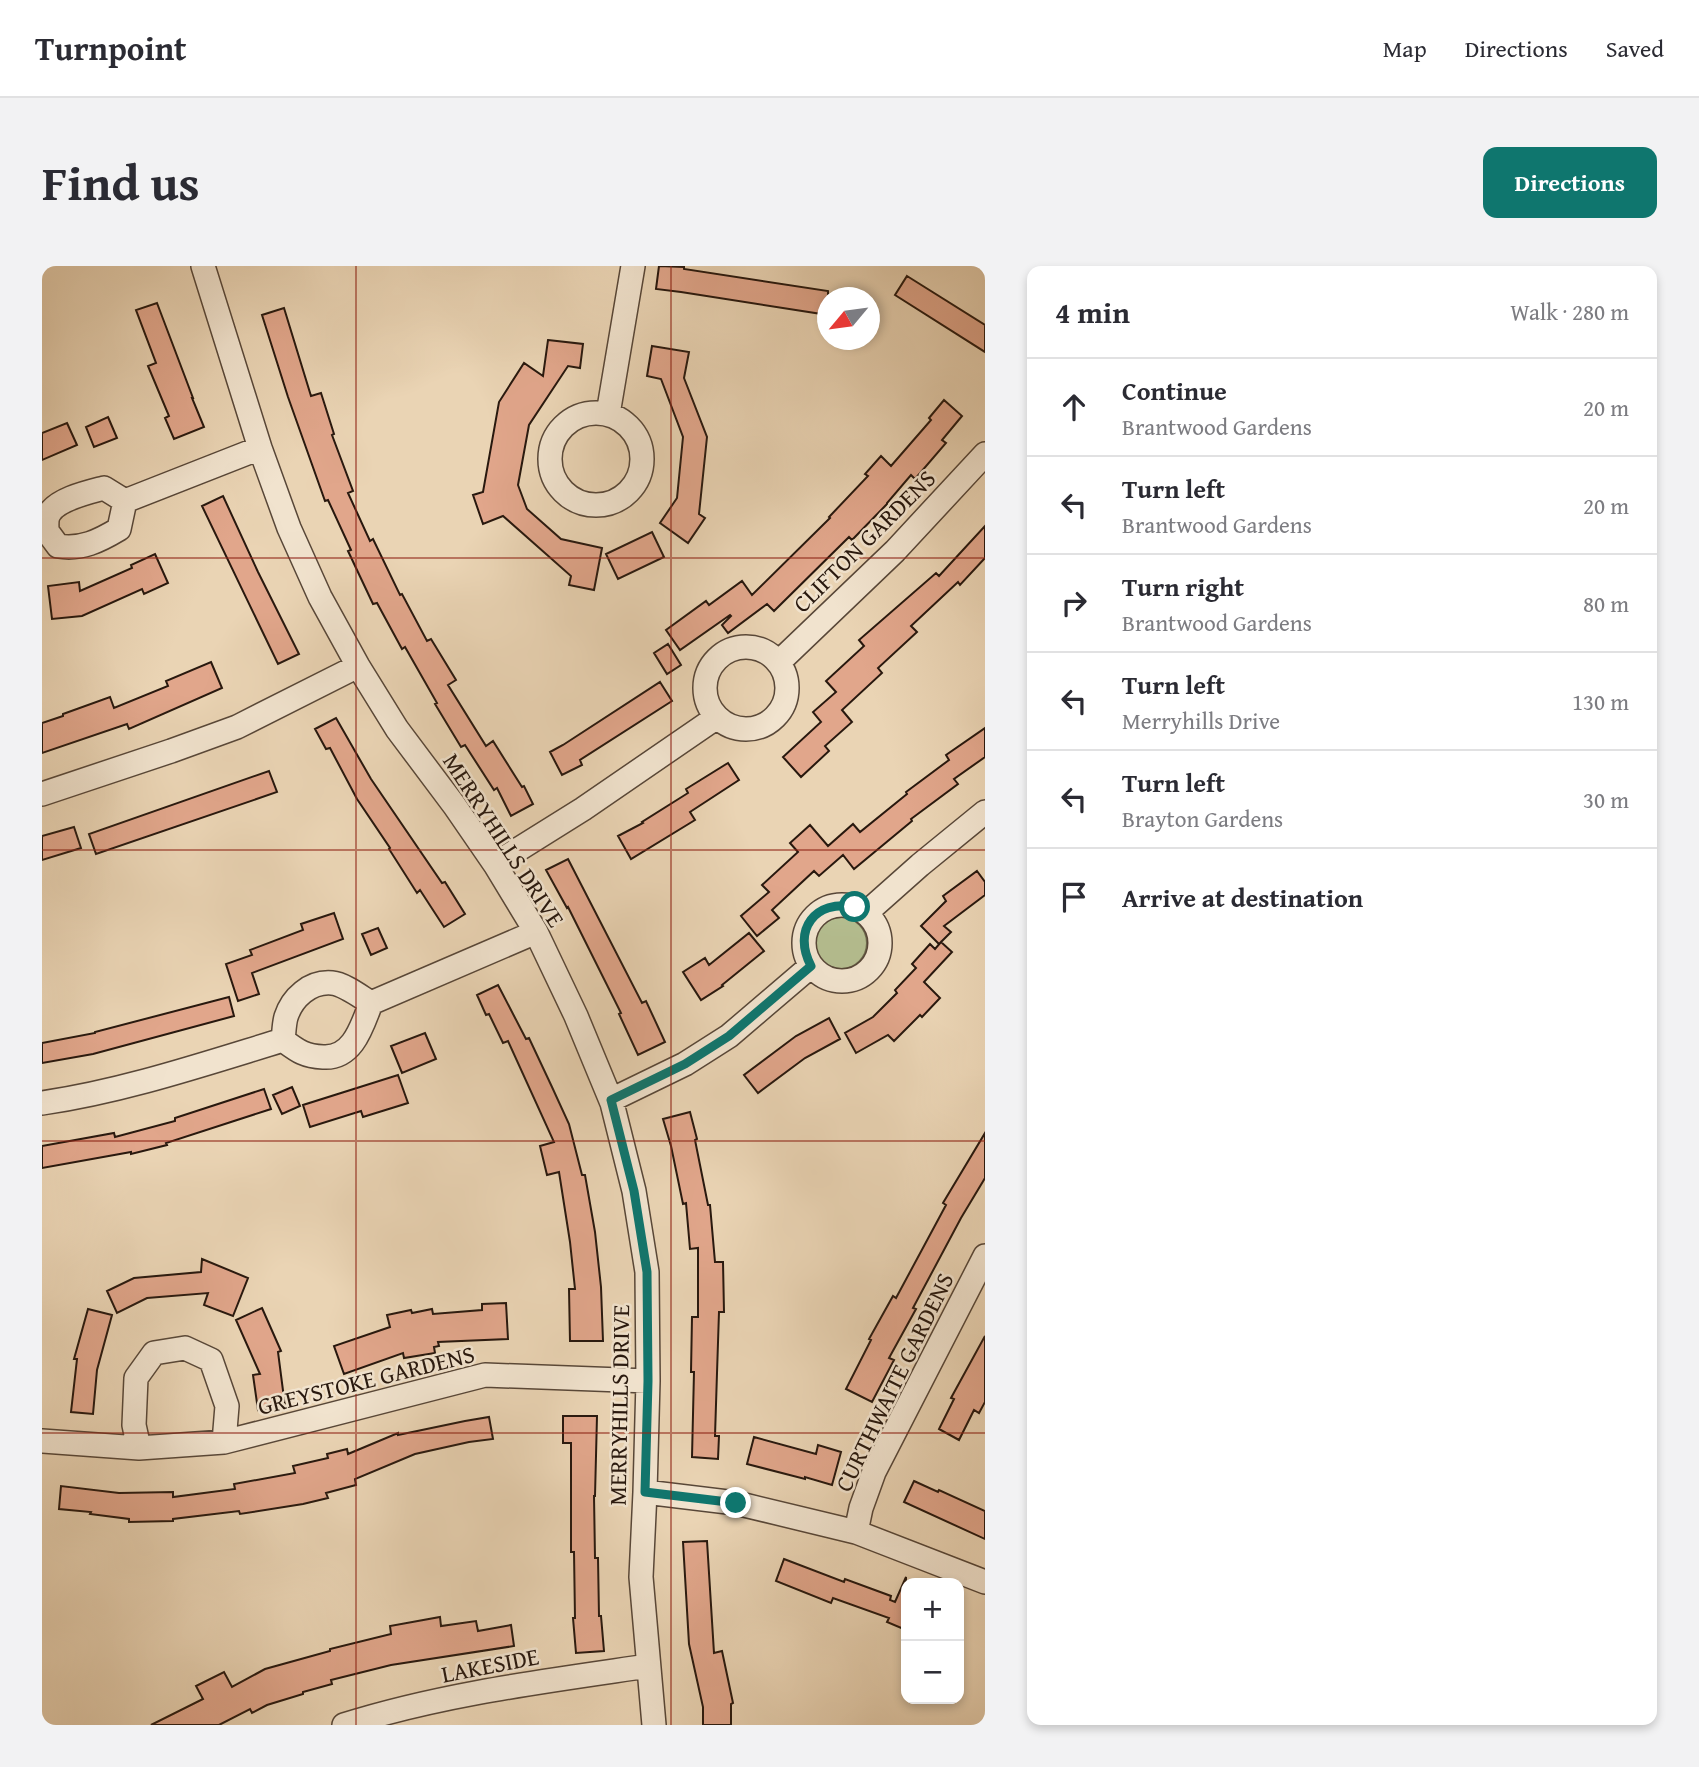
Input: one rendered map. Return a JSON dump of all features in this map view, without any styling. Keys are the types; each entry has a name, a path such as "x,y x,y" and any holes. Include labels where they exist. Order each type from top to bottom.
{"street":[{"name":"MERRYHILLS DRIVE","path":"203,266 260,448 289,528 315,586 358,666 397,729 495,864 536,932 576,1016 611,1100 634,1191 647,1272 648,1381 640,1577 654,1725"},
{"path":"608,414 633,266"},
{"path":"593,412 608,414 622,420 634,431 643,461 639,477 631,490 603,505 588,504 574,499 562,490 554,478 550,463 551,449 556,435 566,424 579,416 593,412"},
{"path":"125,501 260,448"},
{"name":"CLIFTON GARDENS","path":"779,662 895,551 985,454"},
{"path":"743,646 769,653 779,662 786,674 788,688 779,714 768,723 741,729 728,725 717,717 709,706 705,680 710,667 719,657 730,649 743,646"},
{"path":"42,794 237,727 358,666"},
{"path":"495,864 583,809 717,717"},
{"path":"866,913 985,811"},
{"path":"843,904 866,913 877,928 880,948 869,971 858,978 845,981 820,975 805,955 803,943 805,930 811,920 820,911 843,904"},
{"path":"283,1040 307,1056 332,1057 342,1053 354,1042 371,1003 536,932"},
{"path":"611,1100 685,1064 729,1036 811,966"},
{"path":"283,1040 286,1018 296,998 312,986 333,983 351,990 371,1003"},
{"path":"42,1103 77,1098 164,1076 283,1040"},
{"name":"CURTHWAITE GARDENS","path":"856,1532 861,1508 874,1472 985,1256"},
{"name":"GREYSTOKE GARDENS","path":"139,1448 134,1425 136,1378 154,1353 185,1348 211,1360 227,1406 224,1442"},
{"name":"GREYSTOKE GARDENS","path":"42,1441 139,1448 224,1442 485,1376 648,1381"},
{"path":"645,1492 736,1503 856,1532 985,1582"},
{"name":"LAKESIDE","path":"344,1725 384,1719 512,1686 648,1666"}],"green space":[{"path":"841,917 860,924 867,943 860,962 841,969 822,962 815,943 822,924"}],"building":[{"path":"659,266 684,267 817,289 817,313 681,292 656,289"},
{"path":"907,276 985,325 985,352 895,295"},
{"path":"157,303 204,427 174,439 165,418 169,416 148,366 156,363 136,310"},
{"path":"284,308 311,396 321,393 334,434 332,435 353,491 348,493 370,541 373,539 400,595 402,594 427,641 431,639 456,680 448,685 486,746 493,741 533,804 511,816 497,788 494,790 465,745 461,747 405,647 402,649 377,603 373,604 328,500 325,501 262,315"},
{"path":"548,340 583,344 580,368 568,366 529,425 518,485 527,509 561,539 602,548 594,590 569,585 571,576 503,516 483,524 473,495 483,492 499,402 524,363 543,376"},
{"path":"652,346 689,352 684,378 707,437 699,514 705,518 688,543 660,523 677,498 683,437 661,379 647,376"},
{"path":"944,400 962,416 942,440 946,443 915,479 911,475 852,540 849,537 774,611 767,604 728,633 722,625 730,615 680,650 666,630 706,601 709,605 742,581 752,595 830,518 868,476 865,474 881,456 891,466 931,420 929,418"},
{"path":"108,417 117,438 94,447 86,427"},
{"path":"67,423 77,445 42,460 42,433"},
{"path":"223,496 299,654 278,664 202,506"},
{"path":"985,526 985,558 960,585 958,582 911,626 917,632 878,668 882,673 842,710 852,722 825,746 829,751 801,777 783,757 821,722 813,712 836,692 826,681 864,646 859,640 936,573 939,576"},
{"path":"652,532 664,557 618,579 606,554"},
{"path":"155,554 168,583 144,594 142,589 82,616 52,619 48,586 79,582 80,591 132,568 131,565"},
{"path":"668,644 681,665 667,674 654,653"},
{"path":"211,662 222,688 129,729 127,724 42,753 42,723 110,697 114,708 168,686 166,681"},
{"path":"660,682 672,701 580,760 582,765 562,775 550,752"},
{"path":"336,718 371,779 465,914 444,927 420,890 417,893 357,799 330,748 326,749 315,729"},
{"path":"985,728 985,757 954,779 958,784 911,819 912,821 854,869 843,855 819,876 814,871 772,910 779,918 757,936 741,916 769,892 762,885 798,852 790,843 810,825 828,846 853,824 860,832 907,794 906,792 949,760 946,755"},
{"path":"728,763 739,780 690,812 695,820 631,859 618,836 643,823 688,793 686,789"},
{"path":"269,771 277,792 96,854 89,834"},
{"path":"74,827 81,848 42,860 42,836"},
{"path":"568,859 642,1003 646,1001 665,1042 638,1055 619,1014 621,1013 568,907 546,870"},
{"path":"977,871 985,882 985,895 944,926 951,932 939,944 921,926 946,901 943,896"},
{"path":"334,913 343,939 252,973 259,994 238,1001 226,964 252,955 250,950 303,930 301,924"},
{"path":"378,928 387,948 371,955 362,934"},
{"path":"749,933 764,951 723,986 701,1000 683,972 705,958 709,965"},
{"path":"941,942 952,952 924,982 940,998 894,1041 888,1035 856,1053 845,1033 873,1017 897,993 895,990 916,968 912,964 930,944 935,949"},
{"path":"498,985 526,1039 529,1038 569,1124 582,1175 585,1175 601,1287 603,1341 570,1341 569,1289 575,1289 570,1242 559,1172 547,1175 540,1146 554,1142 508,1041 503,1043 477,995"},
{"path":"229,997 234,1016 93,1054 42,1063 42,1043 95,1033"},
{"path":"829,1018 840,1039 805,1058 758,1093 744,1075 796,1036"},
{"path":"425,1033 436,1059 402,1073 391,1046"},
{"path":"398,1075 408,1103 363,1117 361,1111 310,1127 303,1105"},
{"path":"292,1087 300,1106 282,1114 273,1095"},
{"path":"264,1089 271,1109 166,1143 167,1145 131,1154 42,1168 42,1146 114,1133 115,1137 175,1121 175,1118"},
{"path":"690,1112 710,1205 715,1262 723,1262 724,1312 719,1312 715,1436 719,1436 718,1459 692,1457 692,1317 698,1317 698,1248 690,1249 686,1203 683,1204 663,1119"},
{"path":"985,1133 985,1178 913,1308 916,1309 889,1358 894,1360 872,1402 846,1389 871,1340 869,1339 893,1296 896,1298 946,1205 943,1203"},
{"path":"202,1259 248,1278 233,1316 204,1305 208,1293 147,1298 117,1313 107,1291 134,1278 201,1272"},
{"path":"506,1303 508,1339 438,1342 439,1346 434,1347 435,1353 404,1358 403,1353 344,1374 334,1346 390,1327 387,1315 411,1310 412,1313 432,1309 433,1314 482,1310 482,1304"},
{"path":"262,1308 281,1351 278,1352 285,1406 258,1410 253,1375 260,1374 236,1320"},
{"path":"88,1309 112,1315 97,1370 93,1414 71,1412 77,1359 74,1359"},
{"path":"985,1336 985,1402 979,1413 974,1410 959,1440 939,1429 954,1399 951,1398"},
{"path":"563,1416 597,1416 595,1558 598,1558 599,1616 604,1651 576,1653 573,1618 574,1552 571,1552 571,1443 563,1443"},
{"path":"489,1417 493,1439 415,1454 355,1479 356,1485 326,1493 328,1498 303,1504 173,1521 129,1522 129,1519 59,1509 61,1486 119,1493 173,1492 173,1497 235,1489 234,1484 295,1473 293,1466 328,1458 327,1454 347,1449 348,1454 398,1433"},
{"path":"754,1437 816,1454 818,1445 841,1452 832,1485 747,1464"},
{"path":"914,1481 985,1511 985,1539 904,1502"},
{"path":"707,1541 714,1653 722,1651 733,1703 731,1725 703,1725 703,1707 689,1644 683,1542"},
{"path":"784,1559 844,1582 845,1579 891,1596 890,1600 895,1602 901,1588 901,1628 887,1622 889,1618 833,1598 831,1603 776,1581"},
{"path":"440,1617 441,1626 476,1621 478,1631 511,1625 514,1646 391,1665 331,1680 332,1684 267,1705 252,1713 250,1709 219,1725 151,1725 203,1699 196,1686 224,1672 232,1687 265,1669 391,1634 390,1626"}],"route":[{"path":"736,1503 645,1492 647,1272 634,1191 611,1100 685,1064 729,1036 811,966 803,943 805,930 811,920 820,911 831,906 843,904 855,907"}]}
